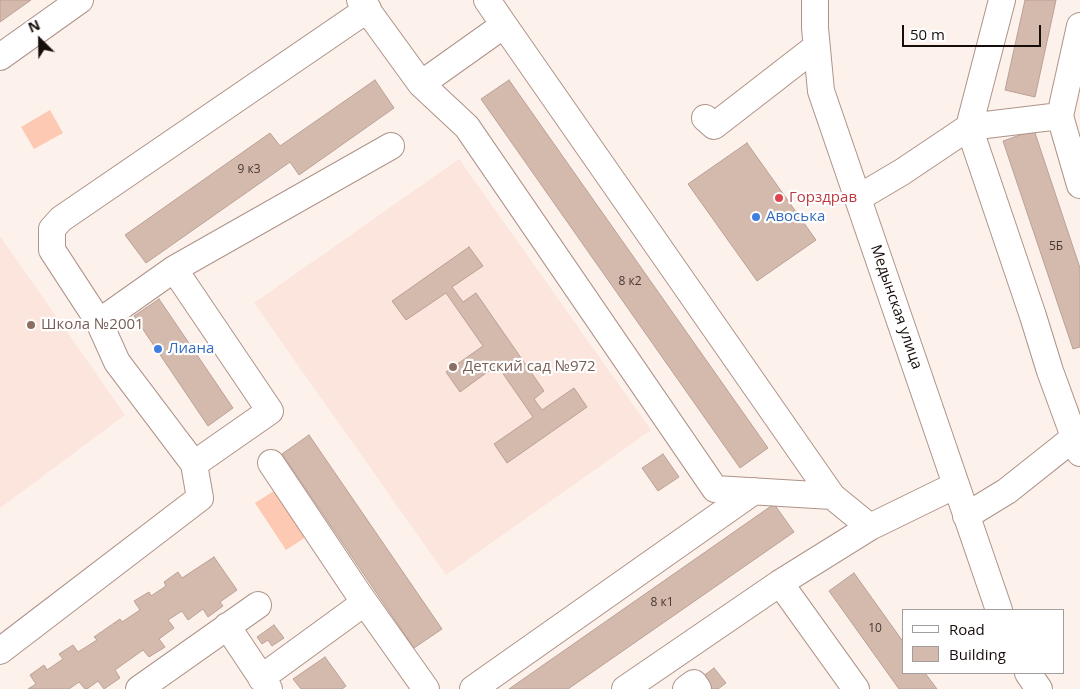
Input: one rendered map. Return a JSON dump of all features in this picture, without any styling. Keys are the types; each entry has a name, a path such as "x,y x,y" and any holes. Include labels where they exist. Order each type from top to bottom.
{"street":[{"path":"0,57 80,0"},
{"path":"487,0 832,496 870,527"},
{"name":"Медынская улица","path":"815,0 814,28 821,91 999,609"},
{"path":"966,516 1008,491 1078,441 1050,371 969,127 1002,0"},
{"path":"0,651 200,498 194,464 117,362 99,322 52,250 52,229 62,219 364,5 421,84 467,127 715,489 832,496"},
{"path":"421,84 504,25"},
{"path":"1080,26 1060,116 1080,186"},
{"path":"705,118 714,126 816,47"},
{"path":"858,198 902,172 969,127 1060,116"},
{"path":"99,322 174,269 391,146"},
{"path":"174,269 270,411 194,464"},
{"path":"271,463 364,603 426,689"},
{"path":"625,689 780,583 870,527 956,485"},
{"path":"473,689 754,492"},
{"path":"780,583 856,689"},
{"path":"227,626 265,683 364,603"},
{"path":"139,689 258,605"},
{"path":"1029,674 1039,689"},
{"path":"686,689 694,683 698,689"}],"shaded area":[{"path":"50,110 63,133 34,149 21,127"},
{"name":"Детский сад №972","path":"459,159 651,430 446,575 254,303"},
{"name":"Школа №2001","path":"0,236 125,415 0,508"},
{"path":"280,487 312,533 286,550 255,503"}],"building":[{"path":"0,0 31,0 0,22"},
{"path":"1025,0 1056,0 1035,97 1005,90"},
{"path":"375,80 394,108 299,175 290,162 146,263 125,235 270,133 280,146"},
{"path":"509,80 768,448 740,468 481,99"},
{"path":"1034,130 1080,268 1080,347 1073,349 1003,141"},
{"name":"Авоська","path":"747,143 816,240 757,281 688,184"},
{"path":"469,247 483,266 452,287 463,302 476,293 544,391 534,399 542,410 574,388 587,407 507,463 494,444 533,417 497,365 460,392 446,372 483,346 446,293 406,320 392,301"},
{"path":"159,299 233,408 208,426 134,316"},
{"path":"309,435 442,629 414,648 282,454"},
{"path":"663,454 679,477 658,491 642,468"},
{"path":"774,504 794,532 568,689 509,689"},
{"path":"214,557 237,590 220,602 223,606 208,617 203,609 188,620 182,611 168,620 174,628 159,639 165,647 149,657 143,650 115,670 120,678 104,689 98,681 87,689 79,682 69,689 28,689 36,684 30,675 44,665 47,670 63,659 59,654 73,645 78,652 97,640 94,637 120,619 122,622 140,610 134,601 149,592 151,596 166,586 164,582 178,572 182,578"},
{"path":"854,573 902,640 902,674 926,674 937,689 899,689 829,591"},
{"path":"274,625 284,638 272,646 268,640 262,644 257,637"},
{"path":"325,657 346,686 342,689 301,689 293,679"},
{"path":"714,668 726,683 718,689 705,689 698,680"}],"place":[{"name":"Горздрав","path":"779,198"},
{"name":"Авоська","path":"756,217"},
{"name":"Школа №2001","path":"31,325"},
{"name":"Лиана","path":"158,349"},
{"name":"Детский сад №972","path":"453,367"}]}
